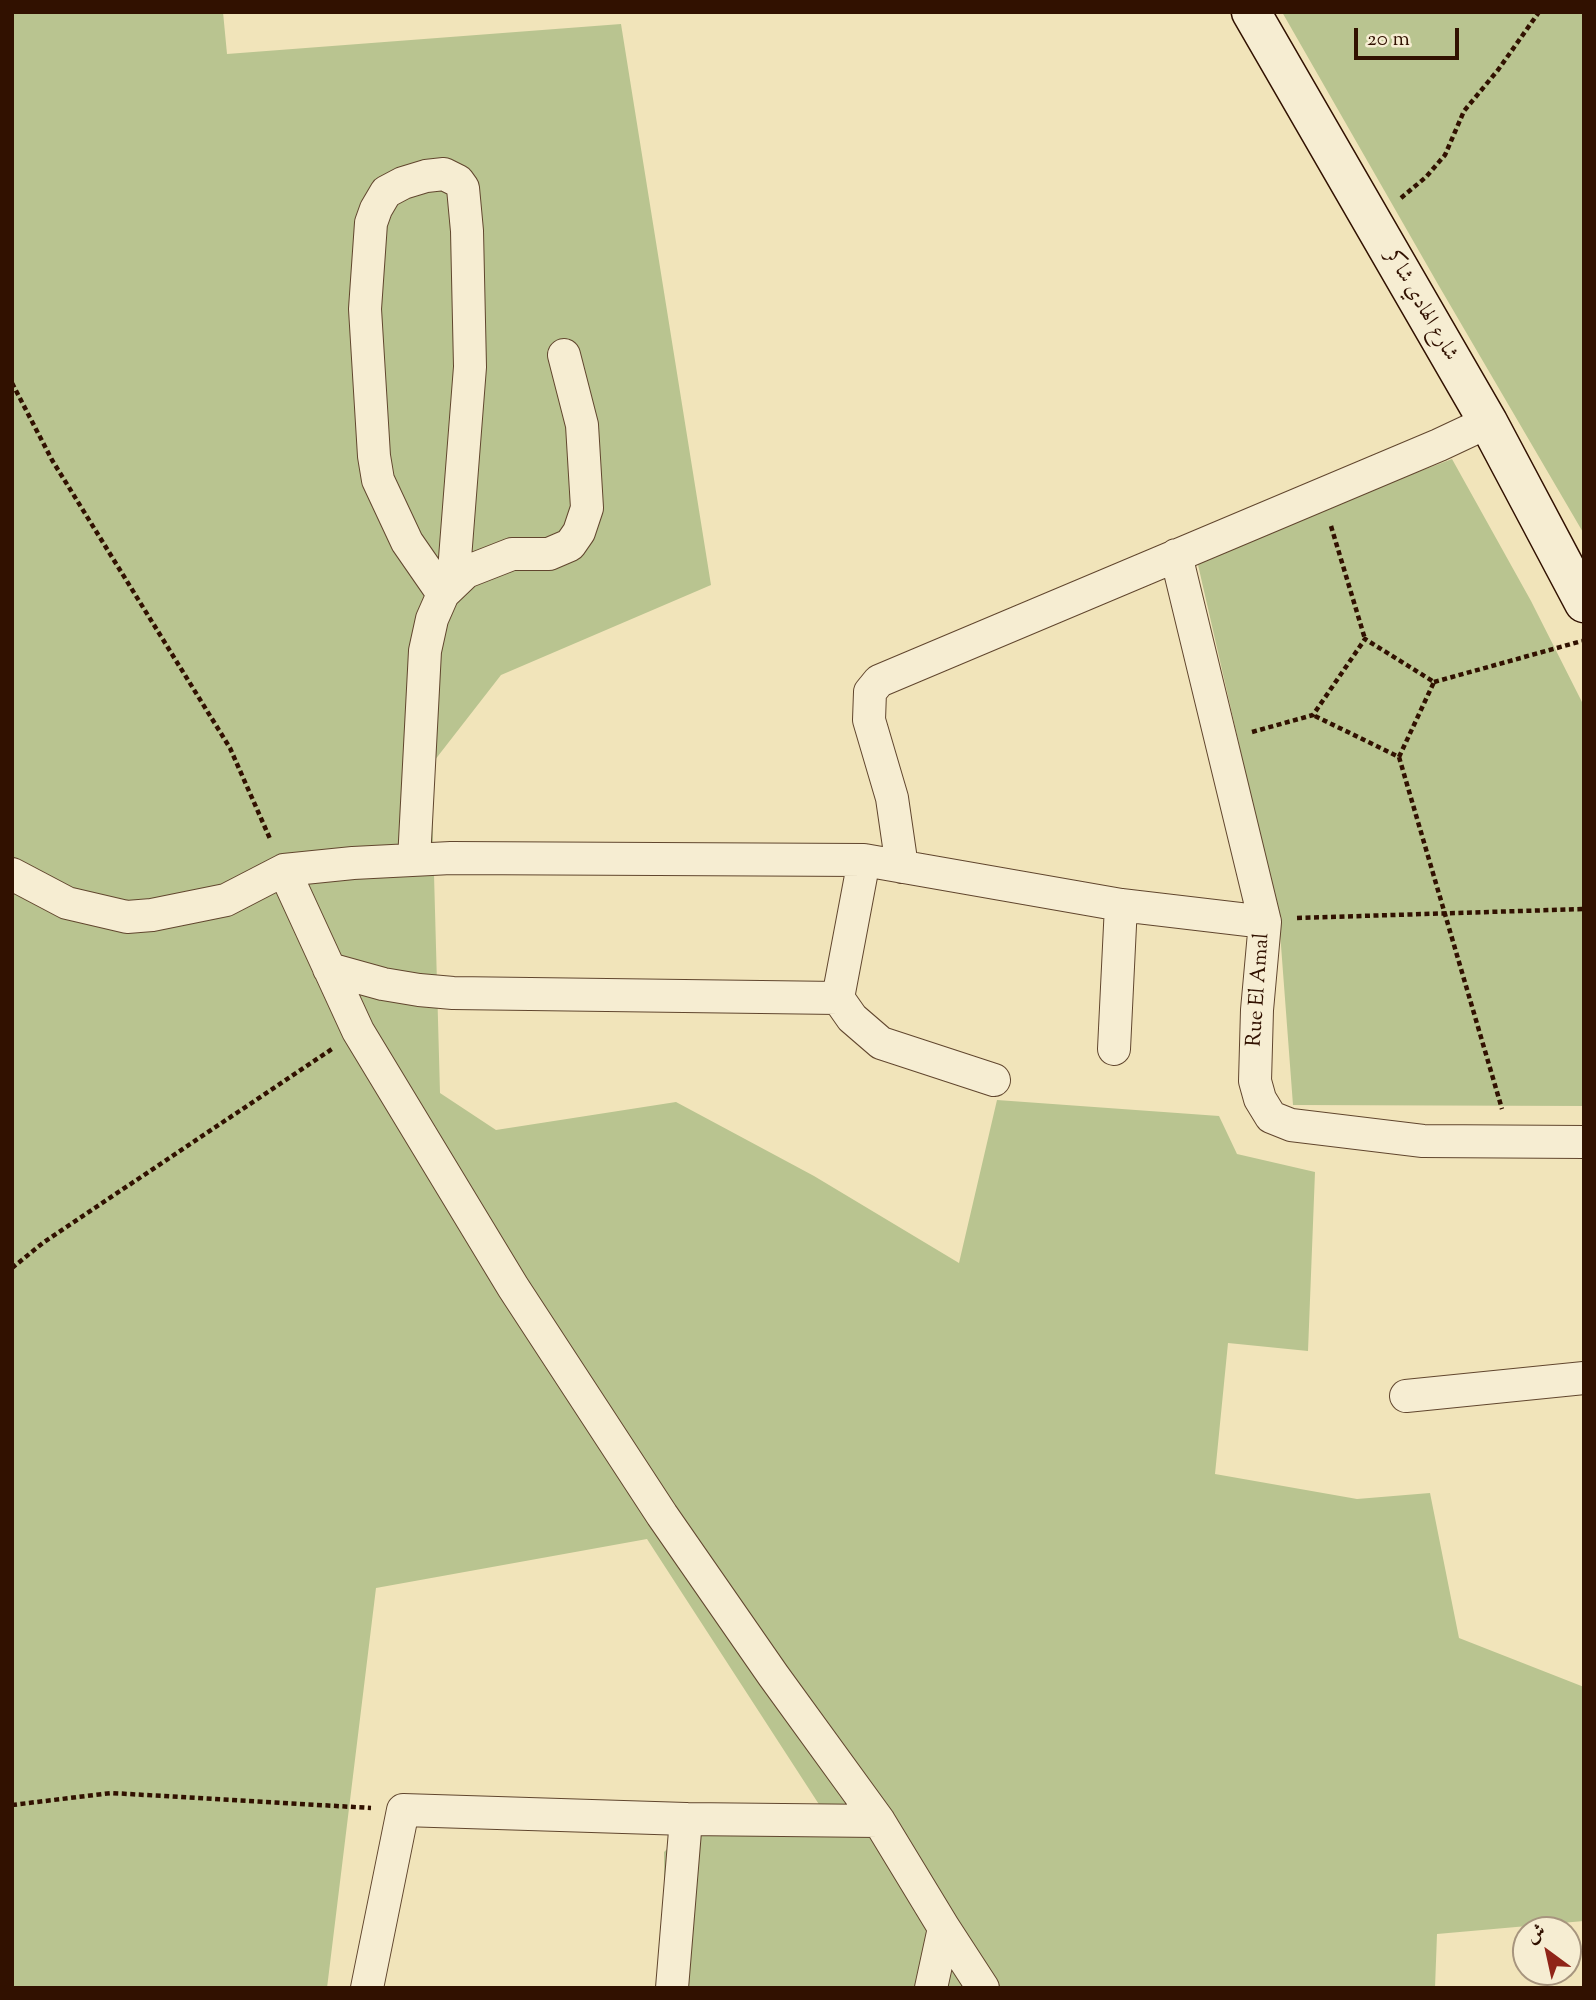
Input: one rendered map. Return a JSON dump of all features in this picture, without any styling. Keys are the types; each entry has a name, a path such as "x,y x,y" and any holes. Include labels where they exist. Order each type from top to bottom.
{"street":[{"name":"شارع الهادي شاكر","path":"1251,12 1488,422 1584,603"},
{"path":"444,174 458,181 463,188 470,367 448,589 407,542 378,480 374,456 365,309 371,223 386,191 426,176 444,174"},
{"path":"414,860 425,651 432,619 448,589 466,572 512,554 549,554 570,545 579,532 587,508 582,425 564,355"},
{"path":"902,867 892,798 869,720 870,692 879,681 1488,422"},
{"name":"Rue El Amal","path":"1177,555 1265,922 1257,1010 1255,1081 1260,1099 1270,1117 1291,1125 1423,1141 1584,1142"},
{"path":"12,874 67,903 127,916 152,915 226,900 284,870 353,863 451,858 864,860 1121,905 1265,922"},
{"path":"864,860 838,998 852,1018 881,1043 994,1080"},
{"path":"284,870 358,1031 513,1287 662,1516 879,1821 943,1928 983,1988"},
{"path":"1114,1049 1121,905"},
{"path":"329,969 383,984 453,993 838,998"},
{"path":"1406,1396 1584,1378"},
{"path":"367,1988 403,1810 686,1819 879,1821"},
{"path":"672,1988 686,1819"},
{"path":"931,1988 943,1928"}],"path":[{"path":"1370,220 1426,177 1446,155 1464,111 1498,70 1539,12"},
{"path":"12,383 52,460 230,748 284,870"},
{"path":"1321,493 1365,639 1434,682 1584,640"},
{"path":"1220,741 1314,715 1365,639"},
{"path":"1434,682 1399,758 1510,1143"},
{"path":"1314,715 1399,758"},
{"path":"1265,922 1279,919 1584,909"},
{"path":"12,1268 44,1242 358,1031"},
{"path":"12,1805 111,1793 403,1810"}],"green space":[{"path":"12,12 223,12 227,54 621,24 711,585 501,675 431,765 440,1093 496,1130 676,1102 814,1176 959,1263 997,1100 1219,1116 1237,1154 1315,1172 1308,1351 1228,1343 1215,1474 1357,1499 1430,1493 1459,1638 1584,1687 1584,1921 1582,1916 1512,1916 1512,1927 1437,1934 1435,1988 665,1988 664,1852 694,1823 833,1826 647,1539 376,1588 327,1988 12,1988"},
{"path":"1282,12 1584,12 1584,534 1439,286"},
{"path":"1452,459 1531,601 1584,706 1584,1106 1293,1105 1279,919 1196,556"}]}
